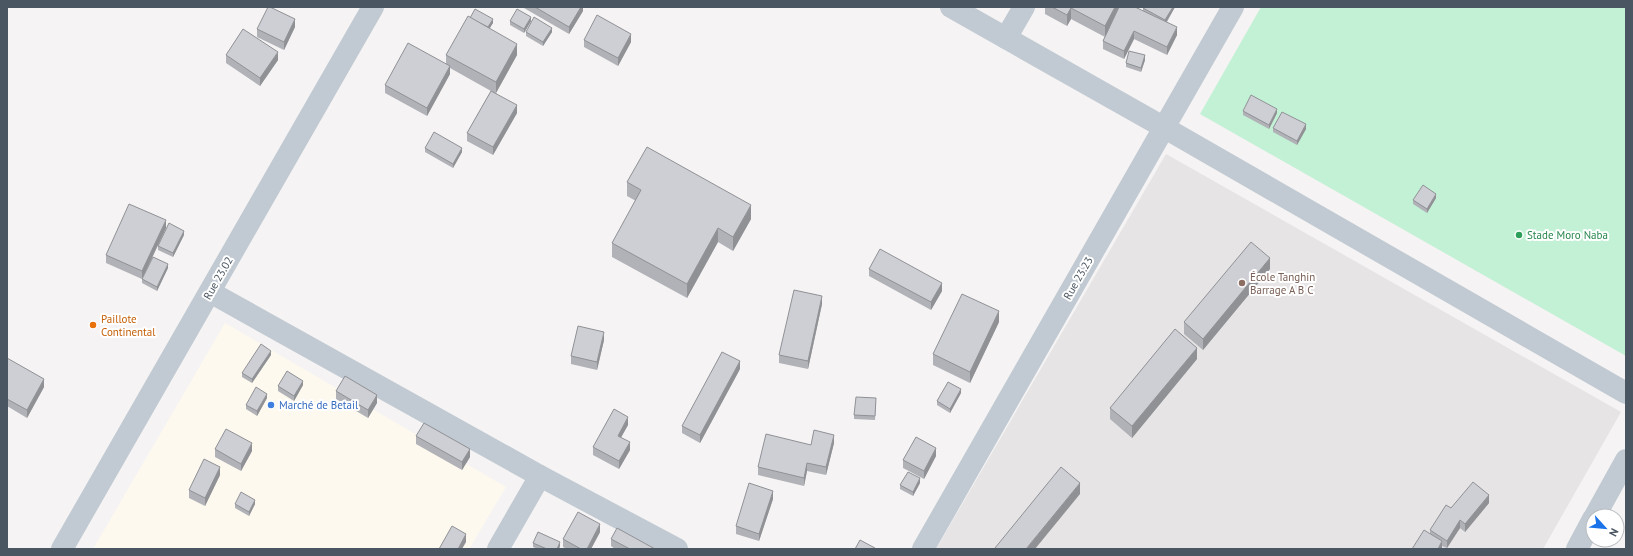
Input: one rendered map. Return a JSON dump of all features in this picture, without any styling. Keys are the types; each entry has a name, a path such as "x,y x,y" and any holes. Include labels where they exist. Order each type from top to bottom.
{"street":[{"name":"Rue 23.02","path":"62,549 373,7"},
{"path":"950,7 1165,128 1626,393"},
{"path":"1006,38 1024,7"},
{"name":"Rue 23.23","path":"923,549 1233,7"},
{"path":"210,292 540,476 677,549"},
{"path":"1599,508 1626,460"},
{"path":"498,549 540,476"},
{"path":"1577,549 1585,534"}],"shaded area":[{"name":"École Tanghin Barrage A B C","path":"1166,154 1621,412 1543,549 936,549"},
{"name":"Marché de Betail","path":"225,323 506,487 469,549 93,549"}],"green space":[{"name":"Stade Moro Naba","path":"1261,7 1626,7 1626,356 1200,114"}],"building":[{"path":"268,7 295,19 284,42 257,29"},
{"path":"535,7 581,7 569,27"},
{"path":"1052,7 1115,7 1105,26 1071,8 1067,15"},
{"path":"1119,7 1135,7 1177,27 1167,47 1134,31 1124,51 1103,41"},
{"path":"1143,7 1173,7 1165,20"},
{"path":"475,9 493,19 488,27 470,18"},
{"path":"517,9 531,17 524,29 510,21"},
{"path":"597,15 631,34 618,58 584,40"},
{"path":"468,16 517,44 496,82 446,55"},
{"path":"534,17 552,28 543,42 526,32"},
{"path":"243,29 278,52 260,78 226,55"},
{"path":"408,43 450,66 427,108 385,85"},
{"path":"1129,51 1145,55 1141,68 1126,63"},
{"path":"491,91 517,105 493,147 467,133"},
{"path":"1251,95 1277,109 1269,125 1243,111"},
{"path":"1282,112 1306,124 1297,141 1273,128"},
{"path":"434,132 462,148 453,164 425,148"},
{"path":"647,147 751,205 733,237 718,228 687,284 612,243 641,190 627,182"},
{"path":"1423,185 1436,194 1427,209 1413,200"},
{"path":"129,204 166,220 142,271 106,255"},
{"path":"169,223 184,231 173,253 158,246"},
{"path":"1251,242 1270,258 1203,339 1184,322"},
{"path":"880,249 942,283 931,302 869,269"},
{"path":"153,257 168,264 157,287 142,279"},
{"path":"794,290 822,296 808,361 779,355"},
{"path":"962,294 999,311 970,372 933,354"},
{"path":"578,326 604,332 597,362 571,356"},
{"path":"1175,329 1197,348 1132,426 1110,408"},
{"path":"261,344 271,351 252,379 242,373"},
{"path":"722,352 740,361 700,435 682,426"},
{"path":"7,358 44,379 27,410 7,399"},
{"path":"287,371 303,381 294,396 278,386"},
{"path":"345,376 377,395 368,410 336,391"},
{"path":"948,382 961,389 950,409 937,401"},
{"path":"256,387 267,394 257,411 246,405"},
{"path":"856,397 876,398 875,416 854,415"},
{"path":"614,409 628,417 618,436 630,442 619,461 593,447"},
{"path":"424,423 470,449 462,462 416,436"},
{"path":"226,429 252,443 241,464 215,449"},
{"path":"814,430 834,435 826,467 807,463 804,478 758,467 766,434 811,445"},
{"path":"916,437 936,448 924,471 903,460"},
{"path":"204,459 220,467 205,498 189,490"},
{"path":"1061,467 1080,483 1026,549 996,549 995,548"},
{"path":"908,472 920,478 913,492 900,485"},
{"path":"1473,482 1489,495 1465,524 1460,520 1447,541 1430,530 1446,505 1451,508"},
{"path":"749,483 773,491 759,534 736,526"},
{"path":"241,492 255,500 249,512 235,504"},
{"path":"578,512 600,524 587,549 581,549 563,539"},
{"path":"452,526 466,534 458,549 439,549"},
{"path":"617,528 655,549 630,549 611,539"},
{"path":"1424,530 1442,541 1438,549 1412,549"},
{"path":"538,532 560,542 557,549 547,549 533,543"},
{"path":"860,540 875,548 855,549"}],"place":[{"name":"Stade Moro Naba","path":"1519,235"},
{"name":"École Tanghin Barrage A B C","path":"1242,283"},
{"name":"Paillote Continental","path":"93,325"},
{"name":"Marché de Betail","path":"271,405"}]}
